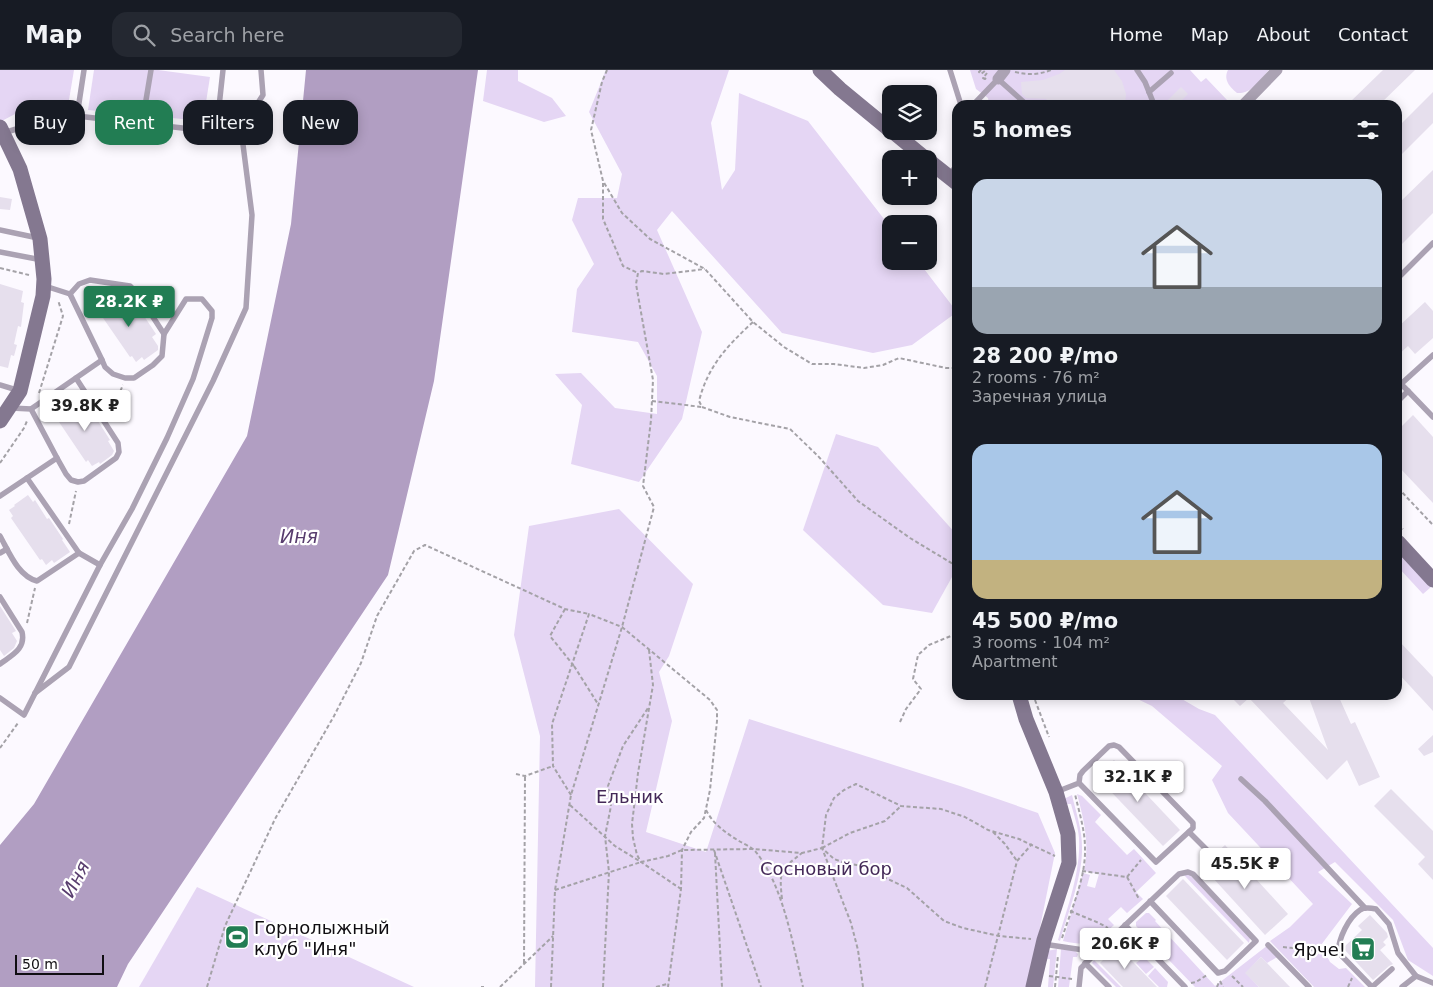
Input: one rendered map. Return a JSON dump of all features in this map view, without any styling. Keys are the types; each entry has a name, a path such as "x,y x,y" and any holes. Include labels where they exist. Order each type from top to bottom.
{"main road":[{"path":"820,70 882,123"},
{"path":"2,130 20,169 40,239 48,285 43,296 20,391 3,413"},
{"path":"903,140 915,150"},
{"path":"937,168 952,180"},
{"path":"1402,546 1433,580"},
{"path":"1020,700 1026,719 1056,792 1068,834 1069,863 1043,942 1033,987"}],"street":[{"path":"1248,100 1277,70"}],"lane":[{"path":"79,100 84,70"},
{"path":"146,100 151,70"},
{"path":"173,127 200,130 217,125 223,70"},
{"path":"35,693 69,667 213,381 246,308 252,215 241,129 264,95 261,70"},
{"path":"950,70 959,100"},
{"path":"1137,70 1153,100"},
{"path":"979,100 1004,73 1023,100"},
{"path":"1150,92 1171,73"},
{"path":"2,130 15,127"},
{"path":"0,230 40,239"},
{"path":"1402,274 1433,243"},
{"path":"0,252 43,260"},
{"path":"70,294 79,284 90,280 130,286 138,294 164,334"},
{"path":"0,698 24,714 100,565 132,509 171,430 193,379 212,318 212,310 202,299 186,300 164,334 162,356 153,365 134,378 126,378 114,374 105,367 70,294 48,285"},
{"path":"1402,383 1433,355"},
{"path":"3,413 31,409 102,360"},
{"path":"31,409 69,477 78,482 84,481 116,458 119,452 118,443 76,378"},
{"path":"0,385 20,391"},
{"path":"1402,385 1433,417"},
{"path":"1402,398 1408,391"},
{"path":"0,496 57,458"},
{"path":"27,478 79,553 100,565"},
{"path":"0,536 21,572 30,579 37,581 79,553"},
{"path":"0,553 7,548"},
{"path":"0,597 22,632 23,637 21,647 0,664"},
{"path":"1114,745 1119,747 1193,823 1193,828 1158,861 1153,861 1079,783 1080,775 1083,771 1109,746 1114,745"},
{"path":"1241,779 1265,801 1365,908"},
{"path":"1056,792 1079,783"},
{"path":"1189,832 1210,853"},
{"path":"1079,984 1081,968 1150,901 1179,874 1188,872 1193,874 1256,940 1226,970 1218,973 1150,901"},
{"path":"1392,969 1372,987 1338,952 1338,942 1346,926 1360,910 1365,908 1376,909 1389,924 1398,953 1416,976 1433,983"},
{"path":"1125,925 1184,985"},
{"path":"1043,942 1097,952"},
{"path":"1268,945 1309,987"},
{"path":"1086,963 1109,987"},
{"path":"1402,987 1416,976"}],"path":[{"path":"607,70 602,82 591,130 603,181 603,219 623,266 638,273 642,271 664,274 705,269"},
{"path":"980,70 981,74 986,70"},
{"path":"1004,73 1039,74 1051,70"},
{"path":"603,181 622,213 650,239 705,269 753,322 784,347 812,364 834,364 864,368 883,365 898,358 952,368"},
{"path":"0,268 48,285 58,301 63,316 37,400 31,409 24,428 0,463"},
{"path":"551,987 555,890 571,795 622,627 654,507 643,486 651,420 653,380 636,284 638,273"},
{"path":"702,407 699,401 708,373 731,343 753,322"},
{"path":"106,425 126,378"},
{"path":"652,401 702,407 730,417 790,429 818,456 858,501 910,538 952,563"},
{"path":"67,535 78,482"},
{"path":"1402,492 1433,525"},
{"path":"207,987 225,926 271,828 334,716 361,663 377,616 414,551 425,544 565,609 589,614 622,627 710,700 717,710 710,790 706,810 704,818 691,832 682,850 681,889 667,986 656,987"},
{"path":"23,637 37,581"},
{"path":"565,609 550,636 573,664 598,704"},
{"path":"571,795 552,766 552,724 589,614"},
{"path":"900,722 906,710 922,689 912,679 918,655 929,645 952,635"},
{"path":"641,862 632,838 632,824 638,772 653,685 649,650"},
{"path":"603,987 609,872 605,836 610,806 608,786 623,746 648,708"},
{"path":"0,748 24,714"},
{"path":"516,774 525,776 552,766"},
{"path":"524,963 525,776"},
{"path":"863,987 858,950 851,924 822,848 826,815 834,798 844,790 856,784 901,806 941,809 965,817 992,831 1032,844 1069,863"},
{"path":"570,805 615,846 681,889"},
{"path":"555,890 641,862 668,856 682,850 753,849 802,853 822,848 850,833 885,821 901,806"},
{"path":"706,810 711,819 728,834 753,849 762,860 782,902"},
{"path":"992,831 1005,844 1017,861"},
{"path":"985,987 1017,861 1032,844"},
{"path":"822,848 834,859 868,867 907,888 944,921 963,928 999,936 1043,942"},
{"path":"714,850 722,987"},
{"path":"714,850 761,987"},
{"path":"802,853 784,867 780,879 782,902 803,987"},
{"path":"1127,877 1146,854"},
{"path":"1082,872 1127,877"},
{"path":"1127,877 1144,907"},
{"path":"1070,911 1099,922 1116,934"},
{"path":"500,987 553,936"},
{"path":"1268,945 1338,952"},
{"path":"1184,985 1196,982 1215,969"},
{"path":"1226,970 1243,987"},
{"path":"1049,976 1079,984"},
{"path":"1217,987 1219,982"}],"green space":[{"path":"0,70 74,70 69,100 15,100 15,114 0,122"},
{"path":"94,70 158,70 210,77 206,100 183,100 183,119 173,118 173,100 95,100 95,111 88,110"},
{"path":"487,70 518,70 518,81 552,98 566,116 544,122 483,101"},
{"path":"606,70 729,70 711,123 722,190 735,170 739,93 808,121 882,216 882,270 925,270 952,305 952,316 912,345 873,353 782,333 672,211 657,230 702,332 682,419 639,482 571,464 582,405 555,374 581,373 615,408 657,414 657,376 638,342 572,332 577,289 594,264 572,220 578,198 617,198 622,174 589,112"},
{"path":"970,70 1190,70 1201,82 1206,78 1227,100 988,100 976,89"},
{"path":"1228,70 1269,70 1251,89 1237,93 1227,80"},
{"path":"836,434 878,447 952,529 952,577 932,613 883,605 803,530"},
{"name":"Сосновый бор","path":"619,509 693,584 669,656 659,672 672,721 646,832 706,852 749,719 960,786 1038,813 1055,853 1028,987 535,987 540,736 514,635 529,526"},
{"path":"1402,554 1431,587 1423,594 1402,571"},
{"path":"1139,700 1184,700 1215,715 1433,948 1433,976 1408,960 1393,920 1335,862 1318,872 1352,904 1321,945 1330,962 1339,969 1346,968 1365,987 1314,987 1270,941 1290,927 1313,904 1228,813 1212,780 1222,766 1152,706"},
{"path":"1077,794 1082,796 1101,815 1095,822 1127,855 1134,849 1156,873 1136,892 1143,899 1127,913 1121,907 1108,919 1114,925 1096,940 1086,944 1063,941 1083,873 1090,875 1087,886 1095,888 1099,874 1084,871 1086,842 1084,823"},
{"path":"1072,795 1081,834 1082,858 1060,941 1058,940 1073,890 1078,864 1078,829 1071,804 1061,804 1064,799"},
{"path":"1189,874 1250,938 1249,943 1184,875"},
{"name":"Горнолыжный клуб \"Иня\"","path":"197,887 414,987 139,987"},
{"path":"1146,913 1149,913 1156,920 1215,986 1268,945 1279,956 1267,963 1261,957 1246,973 1259,987 1195,987 1136,926 1136,922"},
{"path":"1122,934 1137,951 1134,955 1130,954 1117,940"},
{"path":"1057,949 1053,987 1048,987 1050,959 1045,959 1047,951"},
{"path":"1061,949 1075,951 1078,954 1077,957 1073,957 1069,987 1058,987"},
{"path":"1144,957 1154,967 1146,974 1136,963"},
{"path":"1094,960 1121,987 1116,987 1092,963"},
{"path":"1155,968 1168,982 1167,987 1159,987 1148,976"}],"water":[{"name":"Иня","path":"306,70 478,70 434,381 388,575 128,964 117,987 0,987 0,845 34,804 247,436 291,224 299,145 358,145 358,100 303,100"}],"building":[{"path":"1065,70 1114,70 1122,81 1126,94 1125,100 1047,100 1026,98 1022,94 1021,82 1043,80"},
{"path":"1383,70 1415,70 1384,100 1352,100"},
{"path":"1181,87 1188,94 1182,100 1168,100"},
{"path":"1433,92 1433,123 1402,154 1402,123"},
{"path":"1433,170 1433,213 1402,244 1402,200"},
{"path":"0,197 12,199 10,210 0,209"},
{"path":"0,284 23,291 21,302 24,303 21,327 18,326 14,344 17,345 14,356 11,355 8,368 0,366"},
{"path":"118,292 123,299 125,298 137,316 142,313 156,334 152,337 158,346 158,350 144,360 142,357 136,362 132,356 130,357 101,315 103,313 99,307"},
{"path":"1425,302 1433,311 1433,338 1415,354 1408,346 1402,351 1402,323"},
{"path":"75,396 94,420 96,418 110,440 108,441 114,451 112,455 100,464 99,462 92,466 88,460 86,462 57,419 59,417 55,411"},
{"path":"1413,415 1433,437 1433,503 1402,470 1402,426"},
{"path":"28,495 33,502 35,500 47,519 49,518 70,552 54,563 52,560 46,565 42,559 40,560 11,518 13,516 9,510"},
{"path":"0,606 16,631 12,633 17,641 14,648 4,656 0,650"},
{"path":"1402,644 1433,677 1433,711 1402,677"},
{"path":"1234,700 1247,700 1240,706"},
{"path":"1251,700 1286,700 1283,703 1328,750 1310,700 1340,700 1351,724 1355,722 1380,777 1359,786 1347,760 1327,780"},
{"path":"1433,735 1433,752 1424,756 1418,749"},
{"path":"1114,760 1180,830 1163,846 1096,776"},
{"path":"1391,789 1433,831 1433,880 1418,864 1425,857 1374,806"},
{"path":"1225,845 1288,914 1265,935 1202,866"},
{"path":"1183,879 1244,943 1227,960 1166,896"},
{"name":"Ярче!","path":"1370,915 1387,933 1388,937 1383,942 1386,945 1380,950 1393,964 1373,980 1343,948 1362,930 1358,926"},
{"path":"1117,946 1157,987 1123,987 1100,963"},
{"path":"1261,957 1290,987 1259,987 1245,973"}],"place":[{"name":"Горнолыжный клуб \"Иня\"","path":"237,937"},
{"name":"Ярче!","path":"1363,949"}],"park label":[{"name":"Ельник","path":"630,796"}]}
